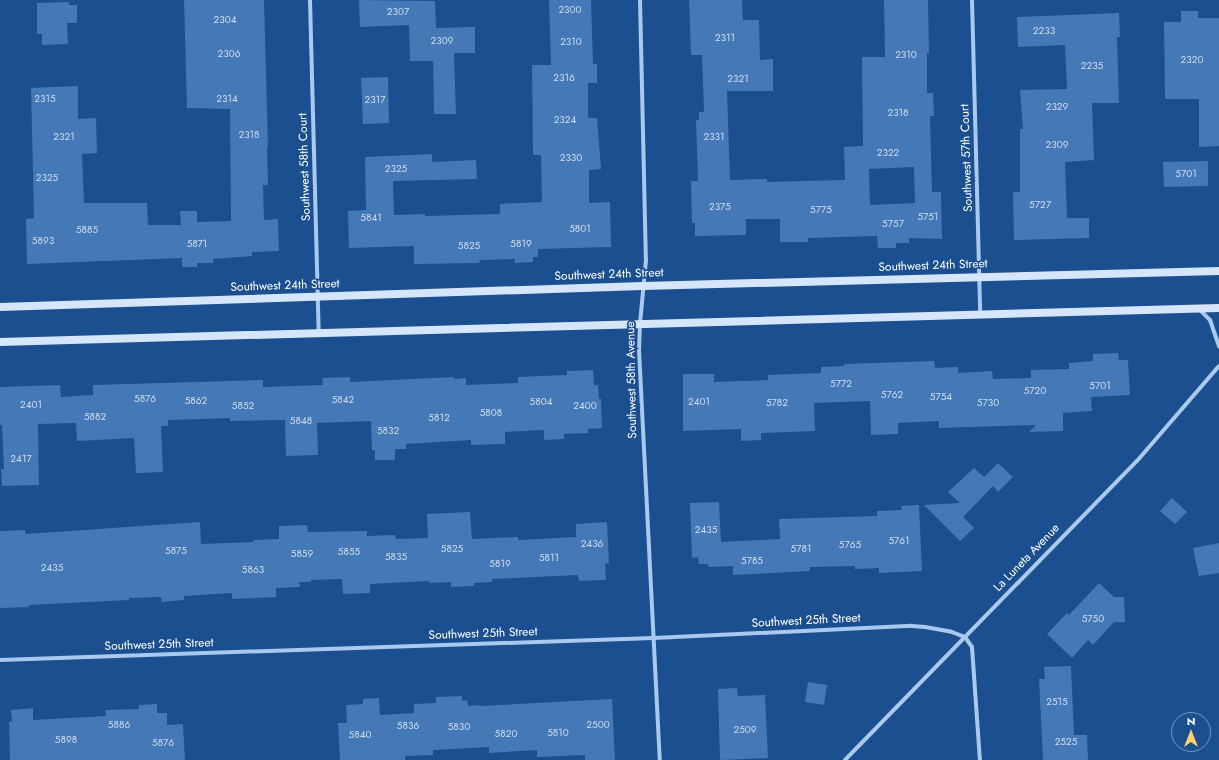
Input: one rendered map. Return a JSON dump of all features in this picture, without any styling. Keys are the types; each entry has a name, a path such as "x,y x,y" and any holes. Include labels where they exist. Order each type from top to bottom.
{"main road":[{"name":"Southwest 24th Street","path":"0,306 1219,270"},
{"path":"0,342 1219,308"}],"street":[{"name":"Southwest 58th Court","path":"310,0 319,334"},
{"name":"Southwest 58th Avenue","path":"640,0 646,260 639,350 660,760"},
{"name":"Southwest 57th Court","path":"972,0 980,315"},
{"path":"1198,309 1210,320 1219,346"},
{"name":"La Luneta Avenue","path":"845,760 1137,461 1219,366"},
{"name":"Southwest 25th Street","path":"0,660 654,638 912,626 952,632 965,637"},
{"path":"965,637 972,647 974,657 980,760"}],"building":[{"path":"184,0 264,0 268,185 263,185 264,220 278,219 279,251 252,252 252,256 213,259 213,263 197,263 197,267 182,267 182,258 27,264 26,219 34,218 31,88 78,86 78,119 96,118 97,153 82,154 84,203 147,203 148,225 181,225 180,211 197,211 197,222 231,221 230,109 187,108"},
{"path":"359,0 435,1 436,28 475,27 475,53 454,53 456,114 434,114 433,61 410,61 409,25 360,27"},
{"path":"549,0 591,0 593,64 597,64 597,83 588,83 588,118 597,118 601,169 589,170 589,203 610,202 611,247 538,249 538,257 533,257 533,262 515,263 515,259 479,260 480,263 414,264 414,246 349,248 348,211 366,210 365,157 432,154 432,162 476,160 477,179 393,181 394,215 425,214 425,216 500,214 500,204 542,202 541,155 533,155 532,65 551,65"},
{"path":"689,0 742,0 743,20 759,20 760,60 773,59 773,91 727,91 730,180 767,179 767,182 845,180 844,147 863,146 862,57 885,57 884,0 928,0 929,53 927,53 927,93 933,93 934,116 930,116 932,192 941,192 942,239 909,238 909,243 896,243 896,248 878,248 877,236 808,238 808,242 780,242 780,219 746,219 746,235 695,236 695,223 692,223 691,181 698,181 696,120 699,120 699,112 704,112 702,55 691,55","holes":["914,167 915,203 870,205 869,169"]},
{"path":"69,2 69,5 77,5 77,23 67,23 68,44 42,45 42,34 37,34 37,3"},
{"path":"1181,11 1198,11 1198,18 1219,18 1219,146 1199,147 1199,99 1165,99 1164,22 1181,22"},
{"path":"1119,13 1120,37 1117,37 1119,103 1092,103 1094,160 1065,162 1067,218 1089,218 1089,238 1014,240 1013,192 1020,192 1020,129 1023,129 1020,90 1067,89 1065,45 1018,47 1017,17"},
{"path":"388,77 389,123 363,124 361,78"},
{"path":"1208,161 1208,186 1164,187 1163,162"},
{"path":"1118,353 1119,360 1128,360 1130,395 1091,397 1092,411 1063,413 1063,431 1029,432 1036,425 939,428 939,421 898,423 898,434 871,435 870,401 814,403 815,431 761,433 761,440 741,441 741,429 683,431 683,374 714,374 714,382 768,380 768,375 821,373 821,367 844,366 844,364 934,361 935,368 958,367 958,373 992,371 993,379 1031,378 1031,370 1069,369 1069,363 1093,361 1093,354"},
{"path":"593,370 594,385 598,385 599,399 601,399 602,428 588,429 588,433 564,434 564,439 544,440 544,430 505,432 505,444 471,445 471,440 406,444 406,449 395,449 395,460 375,460 375,450 372,450 371,421 317,423 318,455 286,456 285,420 230,421 230,418 168,420 168,426 161,426 163,472 136,473 134,438 77,441 76,423 38,424 39,485 2,486 1,469 4,469 2,425 0,425 0,387 60,385 61,397 93,395 93,385 263,380 263,387 323,385 322,378 350,377 350,382 454,377 454,379 466,378 466,385 518,383 518,377 567,375 567,371"},
{"path":"998,463 1013,477 998,492 993,486 963,517 974,528 960,541 924,505 960,503 948,492 974,468 984,477"},
{"path":"1172,498 1187,512 1175,524 1160,511"},
{"path":"719,502 721,542 780,539 779,519 877,516 877,511 902,510 901,506 919,505 922,571 879,573 879,568 855,569 855,566 810,567 810,571 733,575 733,566 709,567 708,564 699,564 698,557 692,558 690,503"},
{"path":"470,512 472,539 518,537 518,540 576,537 576,524 607,522 609,563 605,564 606,580 579,581 578,575 492,579 492,582 474,583 474,586 451,587 451,582 429,583 429,581 370,584 370,593 343,594 342,579 311,580 311,582 299,582 300,587 276,588 276,597 232,599 232,593 184,596 184,600 162,602 161,597 129,598 129,600 0,608 0,531 25,530 25,534 200,522 201,544 254,542 253,540 279,539 279,526 307,525 308,532 367,531 367,536 395,535 396,539 428,538 427,514"},
{"path":"1219,543 1219,573 1199,576 1193,548"},
{"path":"1099,583 1114,597 1124,597 1125,622 1114,622 1093,645 1088,640 1072,658 1047,634 1067,613 1069,615"},
{"path":"1071,666 1074,735 1087,735 1088,760 1043,760 1039,679 1045,679 1044,667"},
{"path":"808,682 827,685 824,705 805,702"},
{"path":"737,688 738,696 765,695 768,758 720,760 718,689"},
{"path":"462,696 462,701 467,700 468,706 612,699 615,760 585,760 585,755 537,757 537,750 489,753 489,747 433,750 433,755 405,756 405,760 340,760 338,723 347,723 346,705 363,704 363,699 379,698 380,715 414,713 414,704 436,703 436,697"},
{"path":"157,704 157,713 167,713 167,725 183,724 185,760 10,760 9,722 12,721 11,710 33,708 33,720 106,716 105,710 139,709 139,705"}]}
